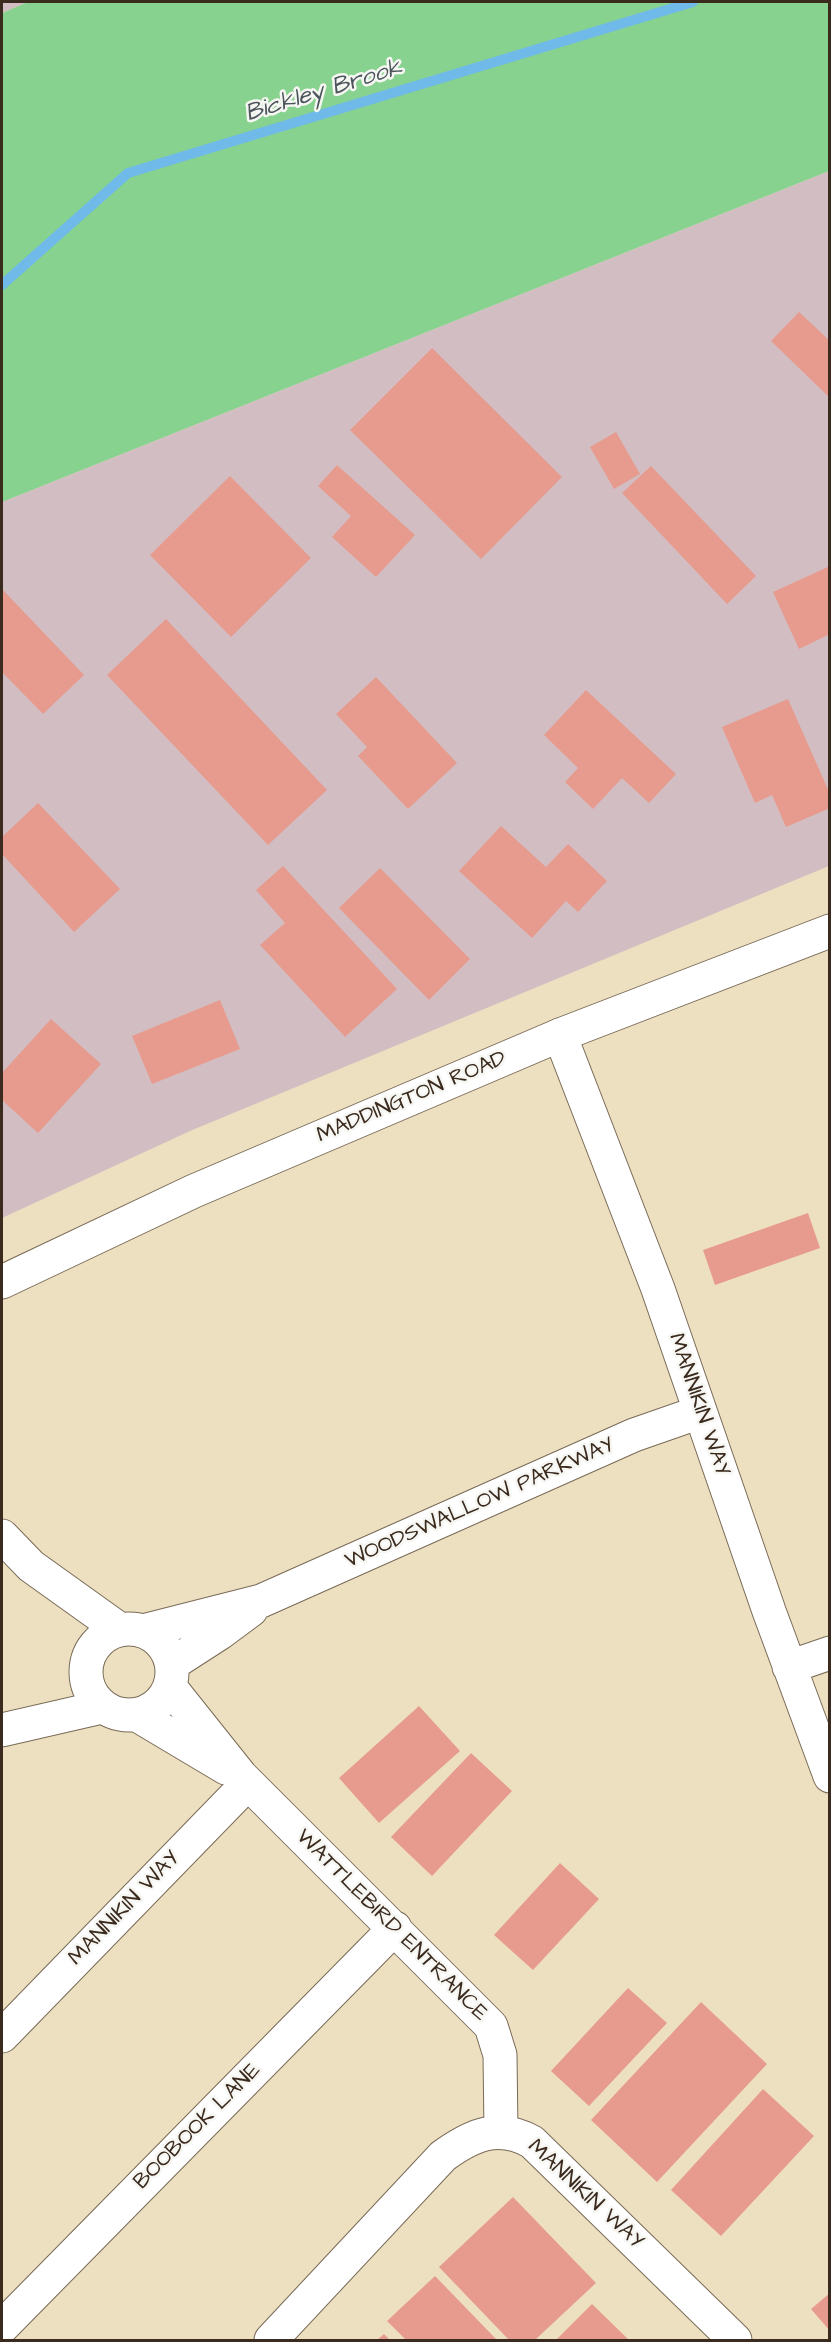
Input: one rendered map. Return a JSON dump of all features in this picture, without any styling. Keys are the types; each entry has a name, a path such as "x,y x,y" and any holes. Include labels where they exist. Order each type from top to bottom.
{"street":[{"name":"MADDINGTON ROAD","path":"2,1282 194,1191 560,1035 830,931"},
{"name":"MANNIKIN WAY","path":"560,1035 658,1289 789,1667 830,1776"},
{"name":"WOODSWALLOW PARKWAY","path":"131,1630 261,1601 634,1435 700,1412"},
{"path":"2,1536 31,1566 91,1650"},
{"path":"31,1566 131,1630 157,1638 167,1650 171,1676 163,1700 151,1710 137,1715 119,1715 94,1695 85,1666 91,1650 98,1641 131,1630"},
{"name":"WOODSWALLOW PARKWAY","path":"171,1676 261,1601"},
{"path":"789,1667 830,1653"},
{"name":"WATTLEBIRD ENTRANCE","path":"171,1676 244,1780 491,2026 501,2055 501,2132"},
{"path":"2,1728 94,1695"},
{"name":"WATTLEBIRD ENTRANCE","path":"137,1715 244,1780"},
{"name":"MANNIKIN WAY","path":"2,2036 244,1780"},
{"name":"BOOBOOK LANE","path":"2,2328 395,1928"},
{"name":"MANNIKIN WAY","path":"271,2340 442,2156 475,2136 501,2132 520,2135 532,2142 735,2340"},
{"path":"2,2328 12,2340"}],"shaded area":[{"path":"2,2 28,2 2,13"},
{"path":"829,171 829,866 190,1131 2,1218 2,502"}],"green space":[{"path":"28,2 829,2 829,171 2,502 2,13"}],"building":[{"path":"799,312 830,341 830,398 771,341"},
{"path":"432,348 562,477 481,559 350,430"},
{"path":"616,432 640,474 614,489 590,447"},
{"path":"337,465 415,535 376,577 332,537 351,516 318,486"},
{"path":"651,466 756,576 727,604 622,493"},
{"path":"230,476 311,558 231,637 150,555"},
{"path":"830,566 830,634 799,649 773,592"},
{"path":"2,589 84,675 43,714 2,672"},
{"path":"166,619 327,790 268,845 107,675"},
{"path":"376,677 457,763 408,809 358,756 367,747 336,714"},
{"path":"586,690 676,774 649,803 622,778 593,809 565,782 578,768 544,735"},
{"path":"788,699 830,794 830,808 786,827 772,795 755,803 722,727"},
{"path":"38,803 120,889 74,932 2,854 2,837"},
{"path":"501,826 546,867 568,844 607,881 578,912 566,901 532,938 459,871"},
{"path":"283,866 397,989 345,1037 260,945 285,923 256,890"},
{"path":"380,868 470,959 429,1000 339,908"},
{"path":"220,1000 240,1049 152,1084 132,1036"},
{"path":"51,1019 101,1064 38,1133 2,1100 2,1073"},
{"path":"808,1213 820,1248 715,1285 703,1250"},
{"path":"419,1706 460,1751 379,1823 339,1778"},
{"path":"471,1753 512,1791 432,1876 391,1837"},
{"path":"560,1863 599,1899 533,1970 494,1935"},
{"path":"628,1988 667,2023 589,2106 551,2071"},
{"path":"701,2002 767,2064 657,2182 591,2120"},
{"path":"763,2089 814,2136 721,2236 671,2190"},
{"path":"513,2197 596,2283 535,2340 509,2340 439,2267"},
{"path":"435,2276 497,2340 406,2340 387,2321"},
{"path":"830,2293 830,2331 811,2309"},
{"path":"592,2304 629,2340 556,2340"},
{"path":"384,2334 390,2340 377,2340"}],"waterway":[{"name":"Bickley Brook","path":"2,285 128,173 693,2"}]}
